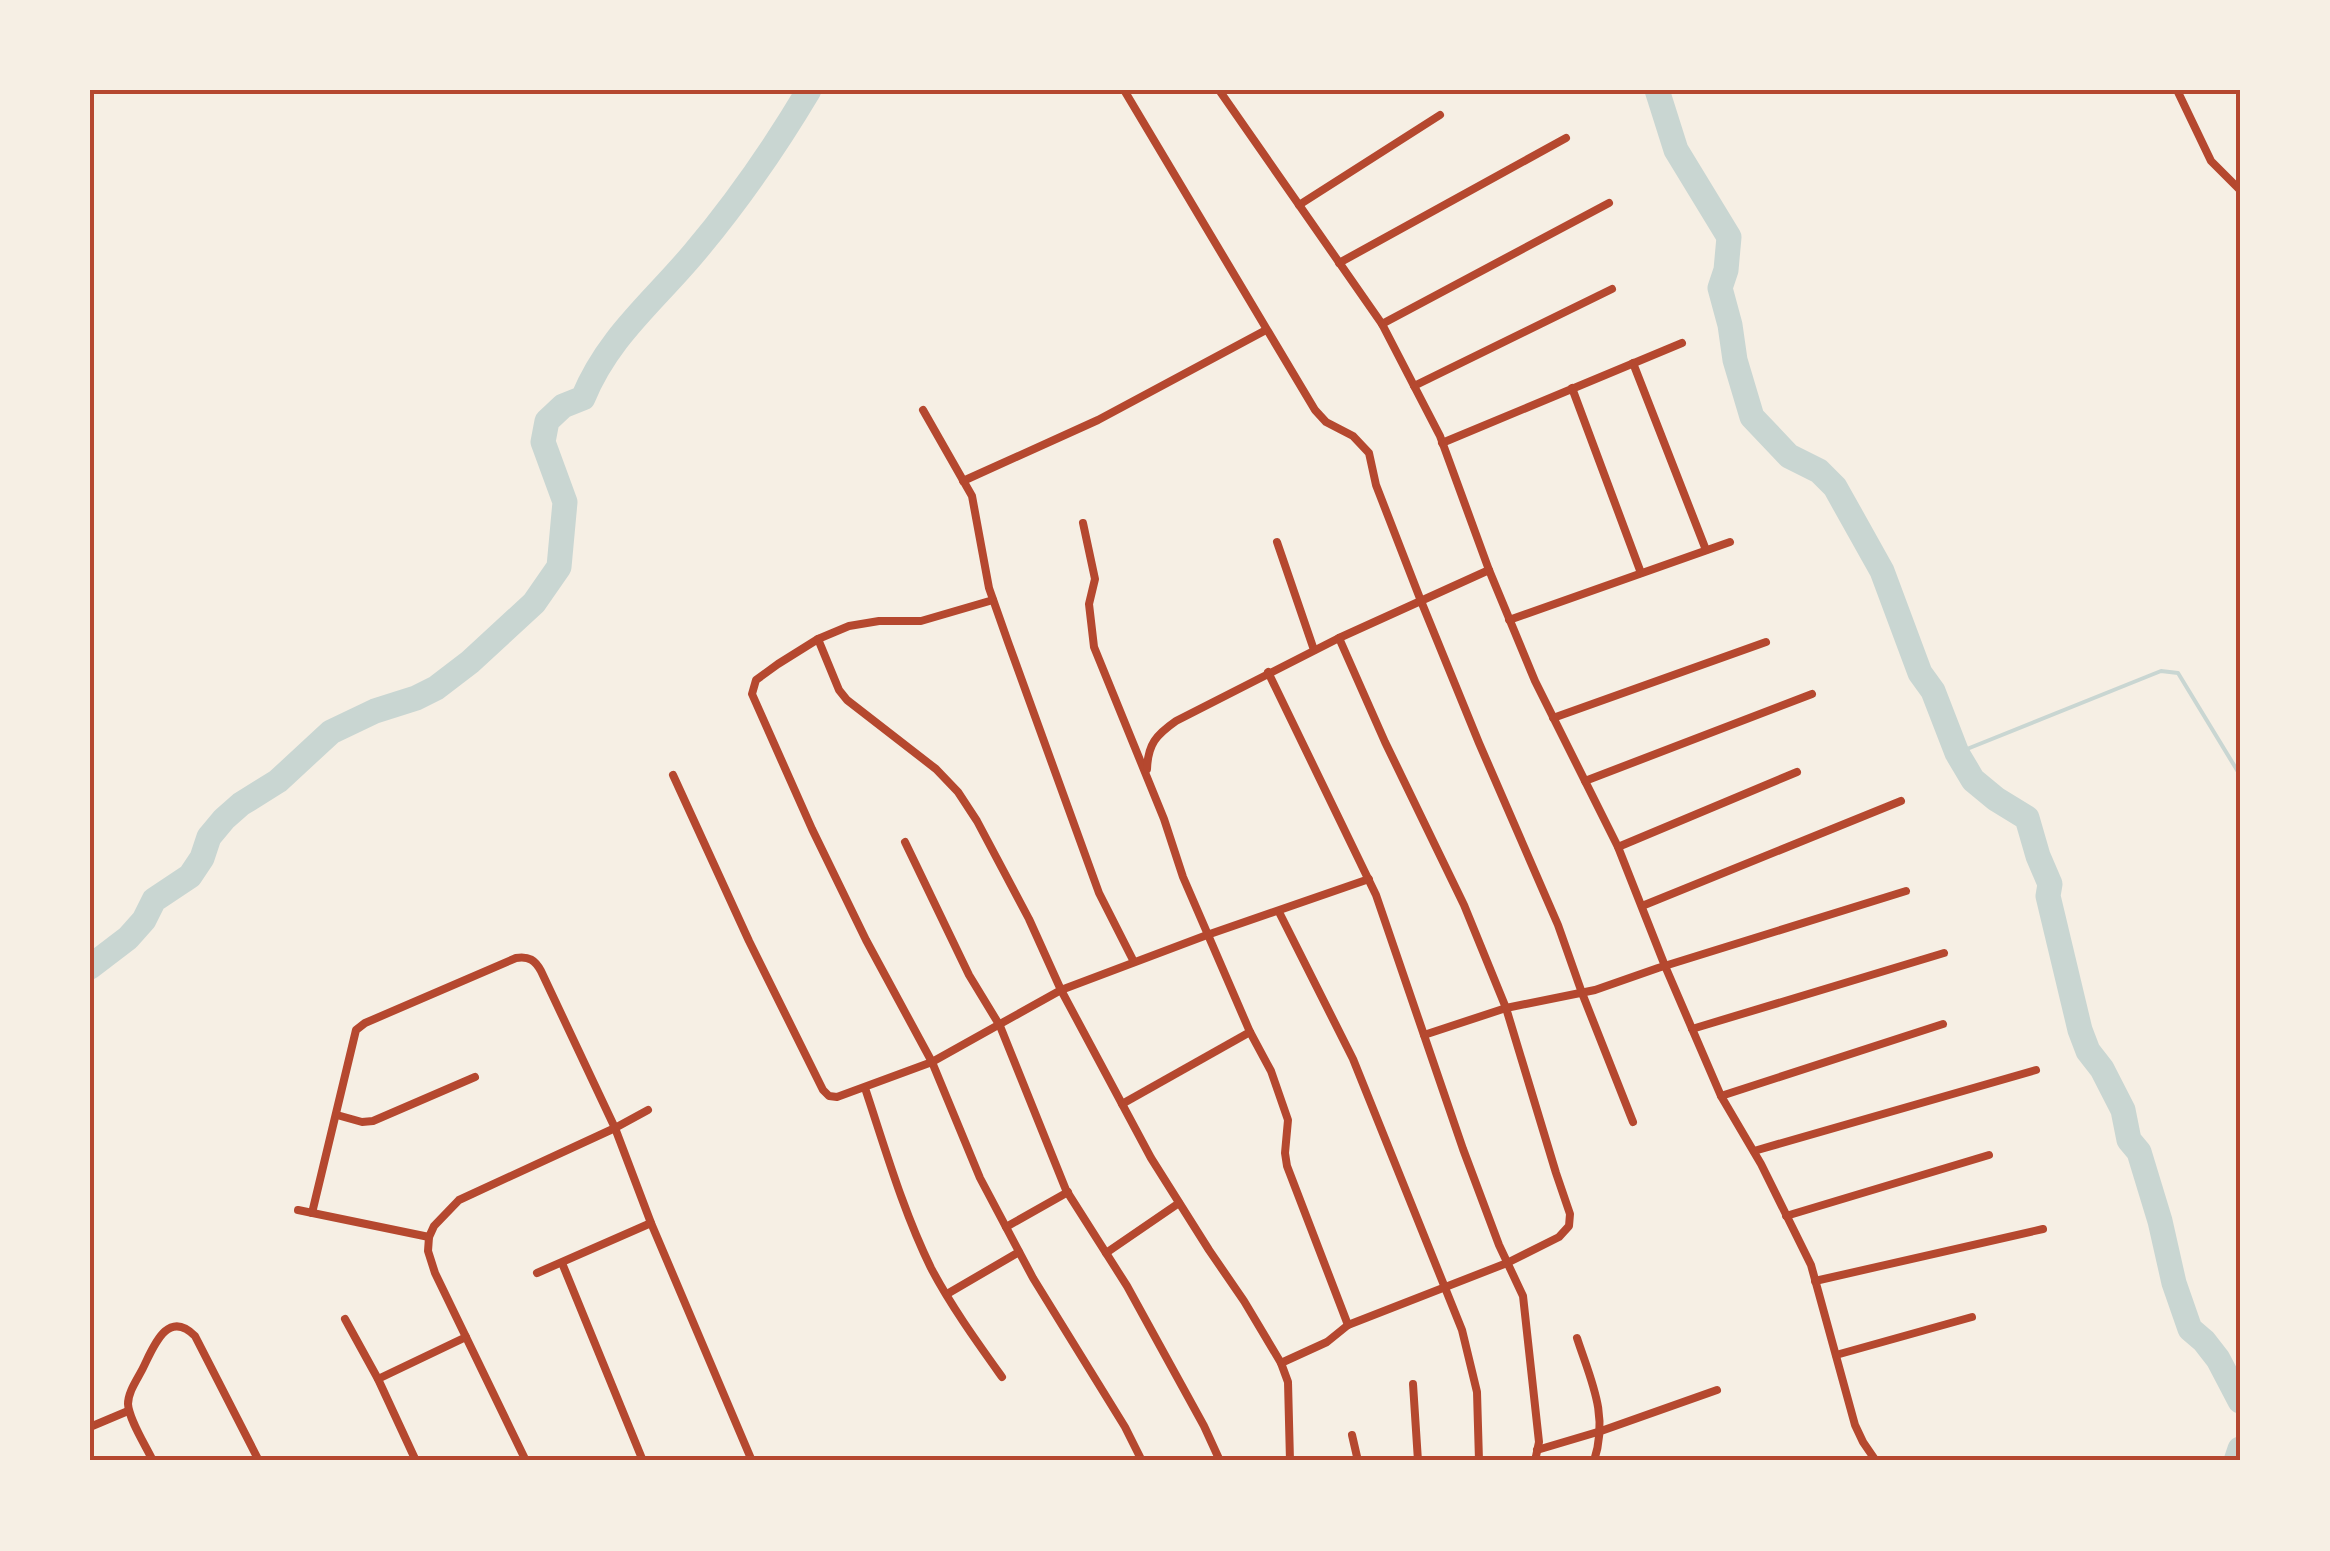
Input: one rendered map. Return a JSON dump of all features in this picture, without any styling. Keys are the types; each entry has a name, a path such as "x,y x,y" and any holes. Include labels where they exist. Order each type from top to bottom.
{"street":[{"path":"1124,90 1315,410 1369,452 1376,485 1421,601 1558,925 1633,1122"},
{"path":"1219,90 1382,324 1442,443 1534,680 1618,846 1720,1096 1754,1151 1811,1265 1855,1425 1876,1461"},
{"path":"2177,90 2211,161 2240,190"},
{"path":"1299,206 1440,115"},
{"path":"1339,263 1566,138"},
{"path":"1382,324 1608,203"},
{"path":"1414,386 1612,289"},
{"path":"963,481 1098,420 1266,330"},
{"path":"1442,443 1682,343"},
{"path":"1633,362 1706,550"},
{"path":"1572,388 1641,573"},
{"path":"923,410 972,496 994,600 1100,893 1134,962"},
{"path":"1083,523 1094,579 1088,604 1094,646 1207,935 1271,1071 1288,1120 1287,1166 1348,1324"},
{"path":"1276,542 1314,650"},
{"path":"1510,620 1730,542"},
{"path":"1147,774 1150,746 1158,734 1176,722 1338,638 1489,570"},
{"path":"994,600 920,622 879,621 849,626 818,639 766,672 756,680 752,694 866,940 932,1062 980,1178 1142,1461"},
{"path":"1281,1363 1326,1342 1348,1324 1508,1263 1570,1226 1570,1214 1506,1008 1464,905 1338,638"},
{"path":"818,639 839,690 936,770 958,792 977,821 1030,919 1060,990 1122,1104 1179,1204 1281,1363 1288,1382 1290,1461"},
{"path":"1553,718 1766,642"},
{"path":"1268,672 1376,895 1498,1246 1522,1296 1539,1442 1535,1461"},
{"path":"1585,782 1812,694"},
{"path":"1618,846 1797,772"},
{"path":"672,774 750,941 829,1096 865,1088 932,1062 1060,990 1368,879"},
{"path":"1642,906 1901,800"},
{"path":"905,842 969,975 1000,1026 1068,1192 1177,1374 1220,1461"},
{"path":"1424,1035 1506,1008 1582,992 1906,891"},
{"path":"1279,912 1352,1059 1462,1330 1476,1392 1479,1461"},
{"path":"1692,1029 1944,953"},
{"path":"312,1213 356,1030 364,1023 525,956 537,964 616,1128 651,1224 752,1461"},
{"path":"1720,1096 1943,1024"},
{"path":"1122,1104 1250,1032"},
{"path":"1754,1151 2036,1070"},
{"path":"337,1115 373,1121 475,1077"},
{"path":"865,1088 902,1198 931,1268 1002,1378"},
{"path":"526,1461 435,1273 428,1237 459,1200 648,1110"},
{"path":"1786,1216 1989,1156"},
{"path":"1006,1227 1068,1192"},
{"path":"1106,1253 1179,1204"},
{"path":"298,1210 428,1237"},
{"path":"537,1274 651,1224"},
{"path":"1815,1281 2043,1229"},
{"path":"946,1294 1020,1252"},
{"path":"562,1263 643,1461"},
{"path":"1836,1355 1972,1317"},
{"path":"345,1319 416,1461"},
{"path":"154,1461 128,1410 129,1397 158,1337 174,1327 188,1330 194,1336 259,1461"},
{"path":"378,1379 466,1337"},
{"path":"1577,1338 1598,1400 1601,1431 1594,1461"},
{"path":"1413,1384 1418,1461"},
{"path":"1537,1450 1717,1390"},
{"path":"90,1427 128,1410"},
{"path":"1352,1435 1358,1461"}],"waterway":[{"path":"90,967 128,938 144,920 154,900 190,876 209,837 241,804 278,781 331,732 436,688 534,603 559,567 565,502 543,442 547,421 563,406 583,398 618,338 725,214 809,90"},
{"path":"1657,90 1676,150 1729,237 1720,288 1752,417 1789,456 1819,471 1835,487 1882,571 1920,673 1933,691 1957,753 1973,780 2027,818 2050,884 2048,896 2080,1030 2123,1110 2129,1140 2139,1152 2190,1329 2218,1359 2240,1401"},
{"path":"1957,753 2161,671 2178,673 2240,775"},
{"path":"2236,1461 2240,1449"}]}
